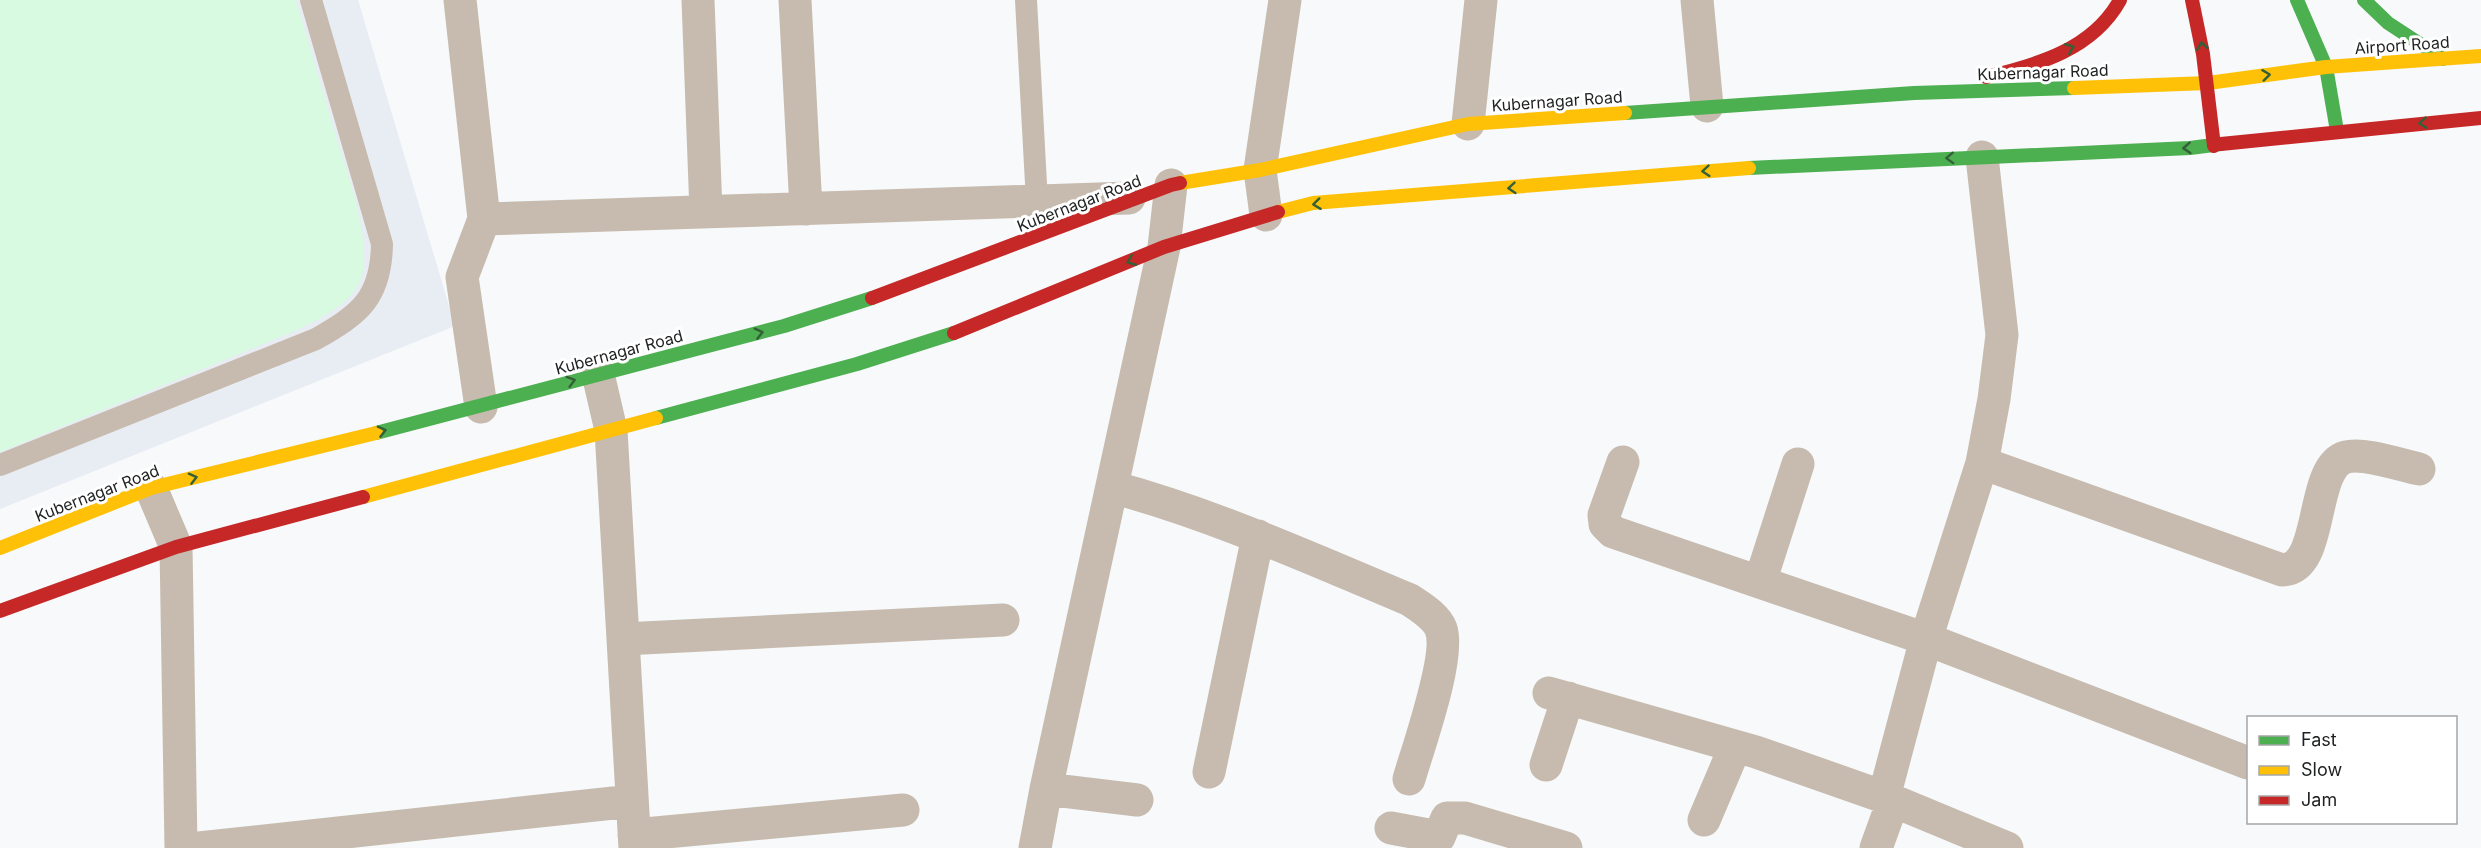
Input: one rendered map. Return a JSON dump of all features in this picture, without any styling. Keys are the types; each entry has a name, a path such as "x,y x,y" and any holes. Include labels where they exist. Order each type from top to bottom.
{"main road":[{"path":"1914,93 2013,72 2083,43 2103,28 2120,0"},
{"path":"2192,0 2200,28 2214,146"},
{"path":"2297,0 2326,67 2337,131"},
{"path":"2364,0 2388,23 2443,59"},
{"name":"Airport Road","path":"2208,83 2326,67 2481,56"},
{"name":"Kubernagar Road","path":"0,548 151,488 481,406 784,326 882,295 1171,185 1260,170 1468,124 1914,93 2208,83"},
{"path":"0,611 176,546 856,364 958,332 1164,247 1266,215 1313,203 1764,166 2214,146 2337,131 2481,118"}],"street":[{"path":"460,0 484,219 462,277 481,406"},
{"path":"698,0 706,212"},
{"path":"795,0 806,209"},
{"path":"1266,215 1260,170 1285,0"},
{"path":"1468,124 1481,0"},
{"path":"1697,0 1707,106"},
{"path":"1876,848 1926,639 1982,463 1995,399 2002,335 1982,157"},
{"path":"1035,848 1164,247 1171,185"},
{"path":"484,219 1137,198"},
{"path":"598,374 611,430 634,842 903,810"},
{"path":"1982,463 2282,570 2289,570 2296,566 2304,556 2316,521 2327,476 2337,461 2358,456 2419,469"},
{"path":"1623,462 1605,515 1605,524 1613,532 1926,639 2247,763"},
{"path":"1760,582 1798,464"},
{"path":"1112,487 1158,500 1258,536 1410,600 1429,614 1440,628 1442,660 1409,779"},
{"path":"151,488 176,546 181,848"},
{"path":"1209,772 1258,536"},
{"path":"623,639 1003,620"},
{"path":"1546,765 1558,695 1736,747 1888,799 2007,848"},
{"path":"1704,820 1736,747"},
{"path":"1046,789 1137,800"},
{"path":"199,848 632,801"},
{"path":"1391,828 1438,842 1447,818 1465,818 1566,848"}],"lane":[{"path":"0,465 316,339 344,323 360,309 375,289 381,268 382,244 311,0"},
{"path":"1026,0 1037,202"}],"shaded area":[{"path":"0,0 358,0 455,326 0,509"}],"green space":[{"path":"0,0 296,0 361,224 364,263 361,278 350,296 334,310 295,331 0,452"}],"traffic: fast":[{"path":"2297,0 2326,67 2337,131"},
{"path":"2364,0 2388,23 2443,59"},
{"path":"1625,113 1914,93 2074,88"},
{"path":"1749,168 2190,148 2221,144"},
{"path":"376,433 784,326 872,298"},
{"path":"656,418 857,364 954,333"}],"traffic: slow":[{"path":"2074,88 2208,83 2326,67 2481,56"},
{"path":"1180,183 1260,170 1468,124 1625,113"},
{"path":"1278,212 1313,203 1749,168"},
{"path":"363,497 656,418"},
{"path":"0,548 151,488 376,433"}],"traffic: jam":[{"path":"1986,77 2025,67 2079,43 2109,17 2120,0"},
{"path":"2192,0 2203,54 2214,146"},
{"path":"2221,144 2481,118"},
{"path":"872,298 1180,183"},
{"path":"954,333 1164,247 1278,212"},
{"path":"0,611 176,547 363,497"}]}
